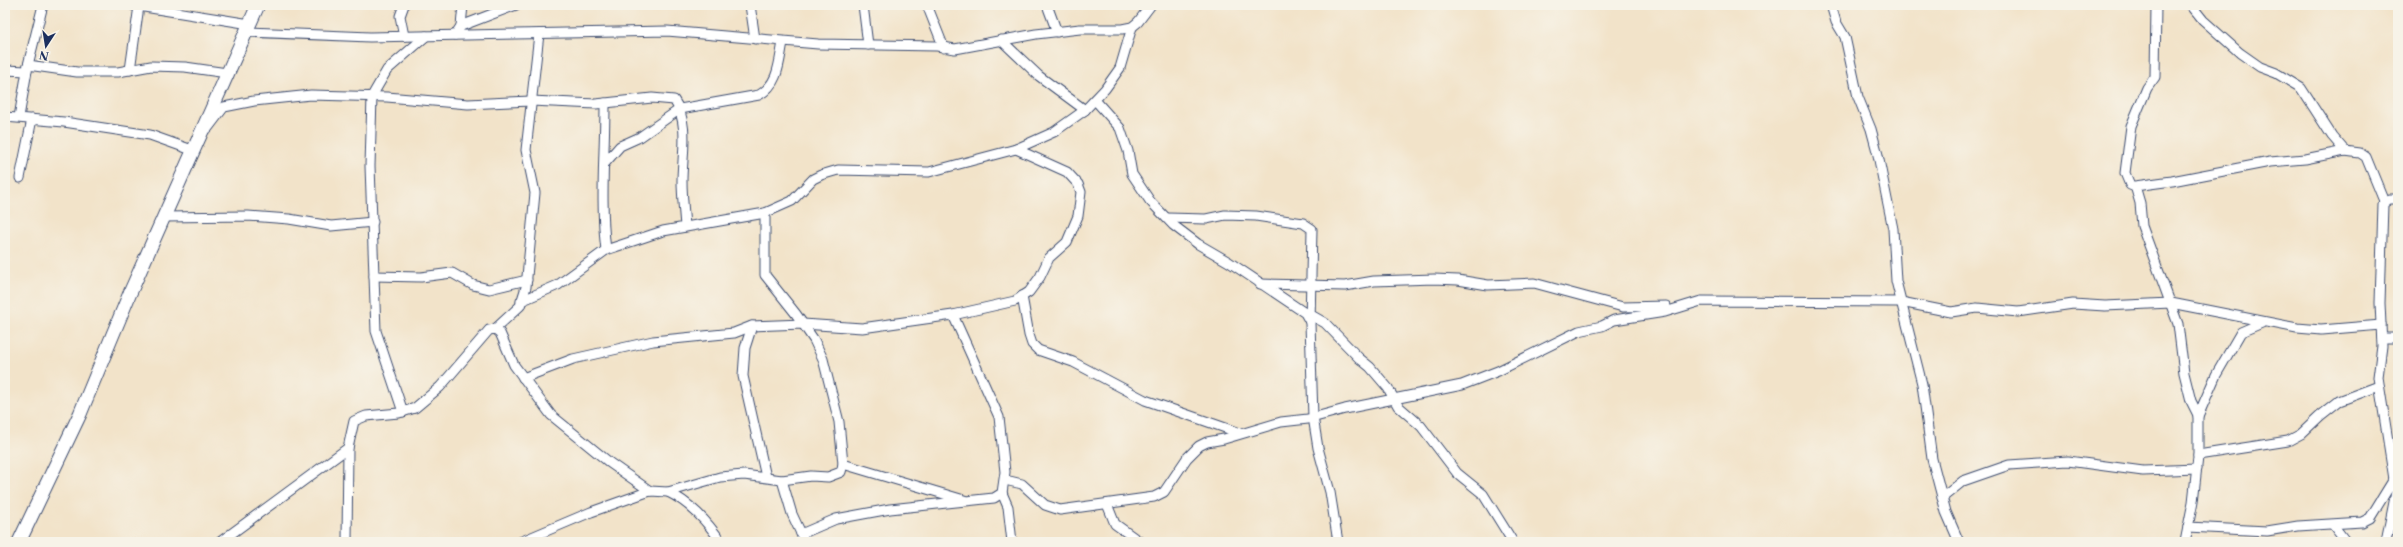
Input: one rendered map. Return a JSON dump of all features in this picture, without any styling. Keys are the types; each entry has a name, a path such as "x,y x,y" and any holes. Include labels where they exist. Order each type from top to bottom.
{"street":[{"path":"19,117 27,68 43,5"},
{"path":"19,542 80,414 192,150 258,5"},
{"path":"404,5 400,16 404,36"},
{"path":"455,35 461,26 463,5"},
{"path":"461,26 516,5"},
{"path":"750,5 754,40"},
{"path":"863,5 868,45"},
{"path":"927,5 944,48"},
{"path":"1047,5 1057,32"},
{"path":"521,301 558,285 606,250 662,231 765,213 792,201 813,179 821,174 838,170 929,172 1016,149 1054,132 1085,110 1095,100 1120,68 1132,27 1151,5"},
{"path":"1831,5 1836,22 1845,37 1858,97 1871,129 1878,155 1890,215 1894,270 1922,384 1932,459 1942,498 1959,542"},
{"path":"2156,5 2155,77 2148,88 2131,126 2125,173 2130,185 2135,187 2270,162 2305,159 2345,151 2360,153 2366,158 2384,201 2381,250 2382,338 2379,386 2396,492 2386,542"},
{"path":"2192,5 2203,20 2240,53 2260,67 2276,73 2301,88 2332,136 2345,151"},
{"path":"130,70 135,6 248,28 324,36 426,36 667,31 783,42 955,49 1001,40 1080,29 1122,29 1132,27"},
{"path":"346,542 348,448 354,421 366,416 403,412 415,408 440,387 489,330 495,329 520,306 527,280 535,193 526,155 539,34"},
{"path":"403,412 376,331 370,166 372,96 387,70 426,36"},
{"path":"1001,40 1039,76 1085,110"},
{"path":"605,163 620,146 640,137 680,109 759,95 768,90 778,70 783,42"},
{"path":"5,70 27,68 76,72 118,72 151,66 185,67 228,73"},
{"path":"192,150 224,106 311,95 372,96 468,104 531,101 605,103 652,98 674,100 680,109 684,145 682,181 685,227"},
{"path":"1095,100 1120,128 1128,152 1132,174 1150,201 1166,218 1198,244 1229,262 1305,313 1311,319 1325,323 1359,358 1370,367 1398,406 1421,426 1437,445 1456,473 1483,494 1513,542"},
{"path":"605,103 605,163 602,216 606,250"},
{"path":"5,117 19,117 150,135 192,150"},
{"path":"20,178 32,119"},
{"path":"523,378 573,359 680,336 734,333 752,326 803,324 862,328 953,315 1015,301 1028,292 1040,277 1049,258 1068,242 1078,216 1081,192 1078,184 1068,172 1016,149"},
{"path":"2135,187 2140,203 2142,226 2178,324 2184,373 2190,401 2198,416"},
{"path":"2384,201 2398,198"},
{"path":"520,542 591,512 650,491 668,492 720,477 744,475 782,480 811,476 828,477 840,472 843,464 839,422 823,359 803,324 765,275 765,213"},
{"path":"1166,218 1194,220 1225,215 1241,215 1303,223 1312,229 1311,319 1313,417 1318,448 1330,492 1338,542"},
{"path":"163,217 248,216 290,219 331,226 373,222"},
{"path":"374,276 421,277 445,273 463,278 473,285 489,289 527,280"},
{"path":"1260,284 1311,287 1345,286 1374,281 1434,279 1458,280 1488,285 1523,282 1534,283 1624,307 1664,306 1677,308"},
{"path":"1022,296 1029,335 1032,344 1038,350 1073,362 1145,400 1240,433"},
{"path":"1005,480 1022,484 1050,509 1107,504 1154,497 1164,492 1187,458 1198,446 1281,422 1313,417 1462,385 1498,371 1579,331 1602,326 1614,320 1677,308 1701,301 1901,302 1951,312 1977,308 2018,312 2073,304 2105,306 2170,303 2264,322 2321,330 2381,324"},
{"path":"953,315 1000,417 1005,480 1002,493 1008,507 1012,542"},
{"path":"2184,542 2188,527 2197,469 2198,416 2216,375 2238,337 2248,328 2264,322"},
{"path":"752,326 745,348 743,376 766,477"},
{"path":"495,329 500,333 514,365 552,415 569,431 650,491"},
{"path":"2382,338 2398,338"},
{"path":"2198,455 2288,441 2301,434 2339,401 2379,386"},
{"path":"220,542 348,448"},
{"path":"1942,498 1963,481 2009,465 2068,462 2143,471 2197,469"},
{"path":"843,464 969,501"},
{"path":"2188,527 2267,531 2298,526 2362,522 2370,518 2394,478"},
{"path":"782,480 792,514 803,538 836,519 890,509 994,498 1002,493"},
{"path":"668,492 682,498 713,530 720,542"},
{"path":"1107,504 1115,524 1140,542"},
{"path":"2333,525 2346,542"},
{"path":"2388,531 2398,533"}]}
